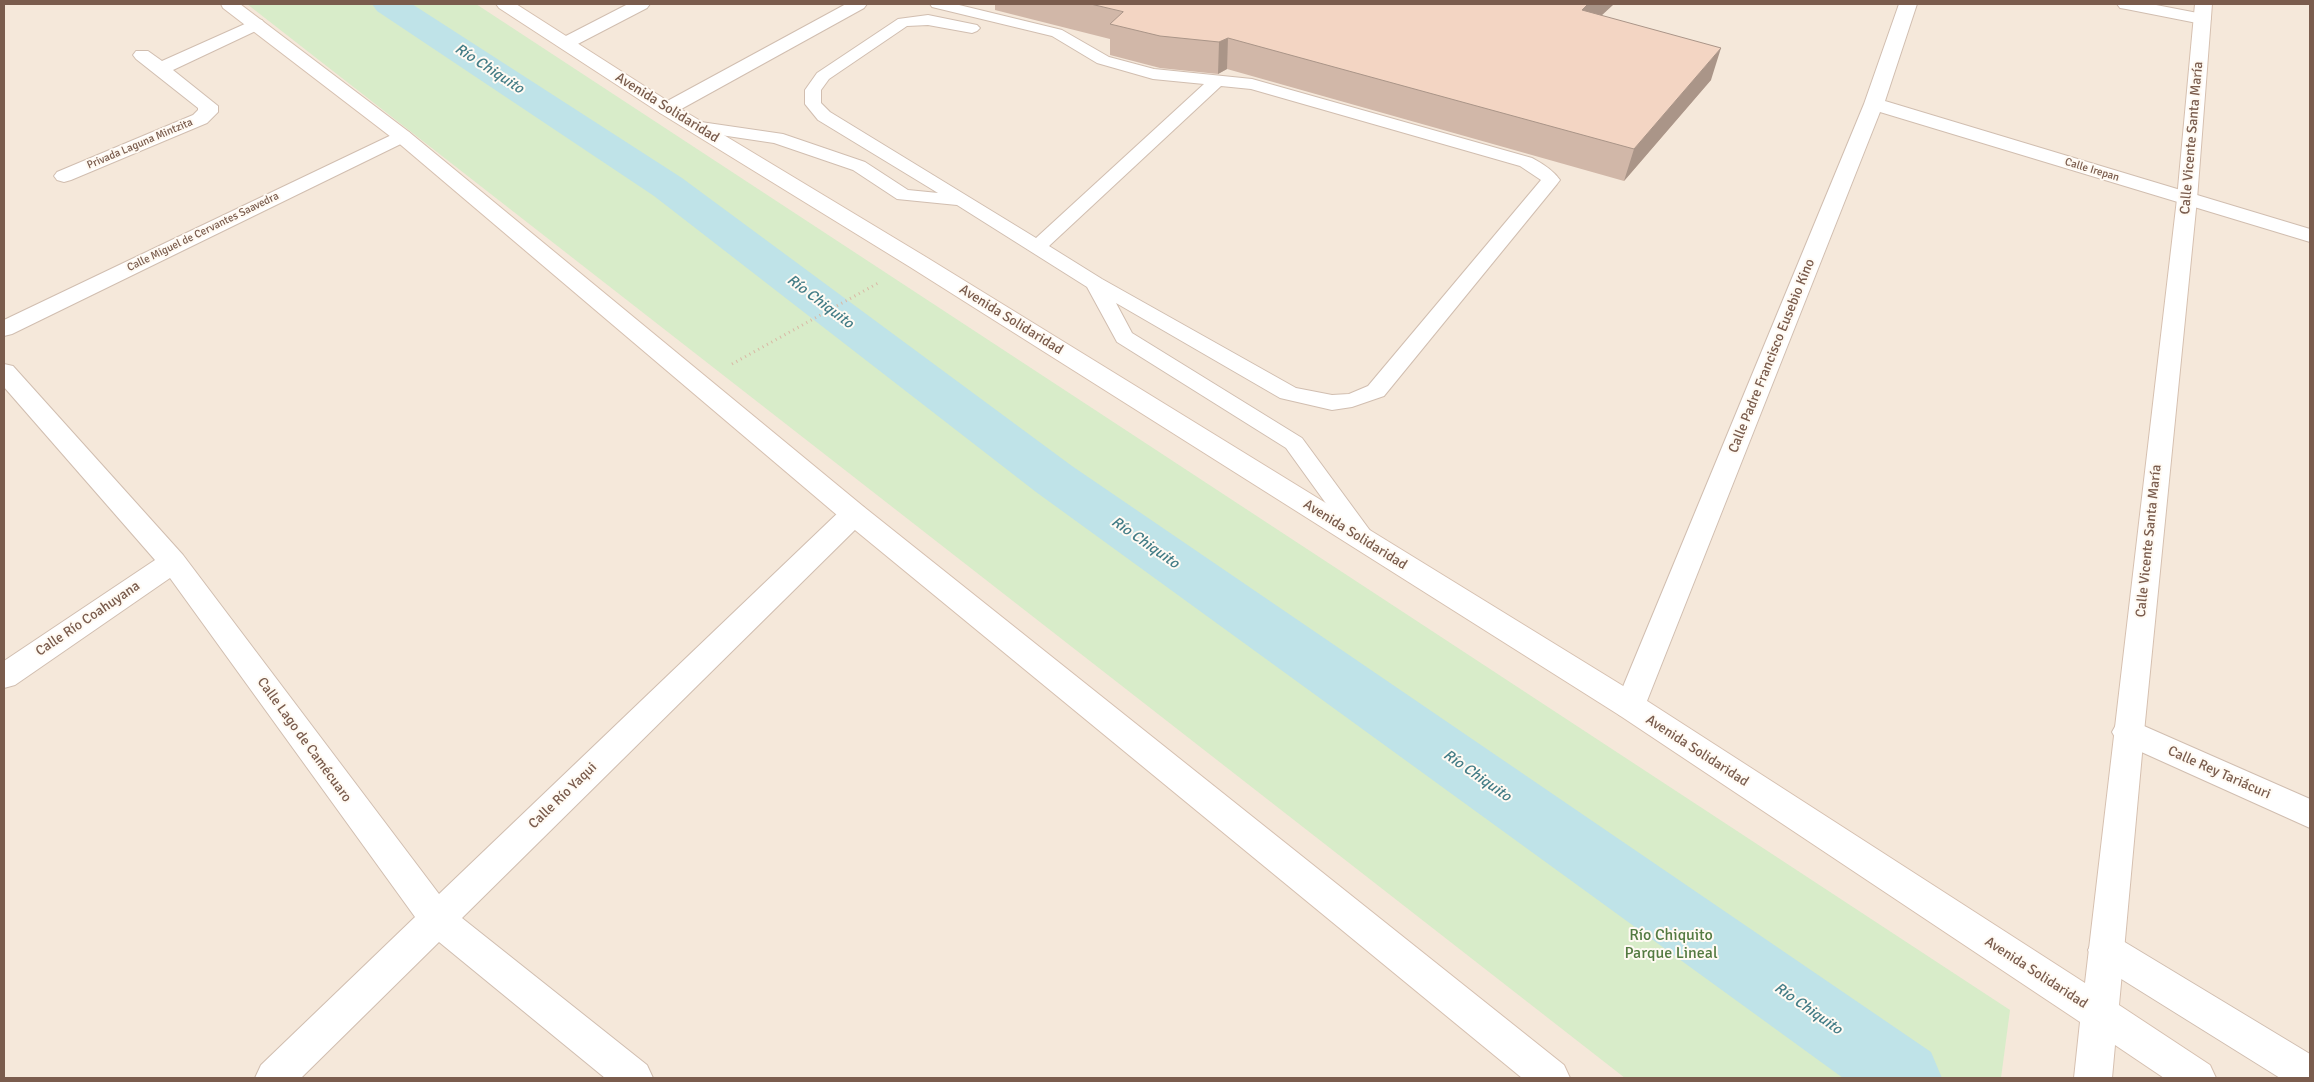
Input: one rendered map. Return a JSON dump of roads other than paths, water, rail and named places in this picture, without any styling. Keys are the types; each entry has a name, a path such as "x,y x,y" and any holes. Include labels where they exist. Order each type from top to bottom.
{"street":[{"path":"229,4 402,136 854,514 1552,1078"},
{"name":"Avenida Solidaridad","path":"505,4 666,109 918,262 1630,706 2098,1015 2197,1078"},
{"path":"566,43 641,4"},
{"path":"666,109 858,4"},
{"name":"Calle Padre Francisco Eusebio Kino","path":"1630,706 1874,104 1908,4"},
{"path":"2126,4 2203,12"},
{"name":"Calle Vicente Santa María","path":"2093,1078 2128,732 2187,199 2203,12"},
{"path":"160,69 256,24"},
{"name":"Privada Laguna Mintzita","path":"64,176 200,119 208,112 208,106 142,55"},
{"name":"Calle Irepan","path":"1874,104 2310,236"},
{"name":"Calle Miguel de Cervantes Saavedra","path":"4,329 402,136"},
{"name":"Calle Lago de Camécuaro","path":"4,372 173,562 437,919 634,1078"},
{"name":"Calle Río Yaqui","path":"274,1078 854,514"},
{"name":"Calle Río Coahuyana","path":"4,676 173,562"},
{"name":"Calle Rey Tariácuri","path":"2128,732 2310,814"},
{"path":"2106,950 2310,1075"}],"lane":[{"path":"938,4 1056,33 1103,60 1153,74 1261,86 1509,157 1526,162 1542,171 1551,180 1376,391 1352,402 1322,403 1288,392 1095,283 1038,246 960,201 843,126 824,116 813,104 813,90 822,76 903,22 928,20 972,28"},
{"path":"1038,246 1216,82"},
{"path":"694,126 777,138 859,166 903,195 960,201"},
{"path":"1095,283 1124,337 1294,443 1366,542"}],"waterway":[{"name":"Río Chiquito","path":"389,4 668,187 1054,479 1905,1078"}],"park label":[{"name":"Río Chiquito Parque Lineal","path":"1671,945"}]}
